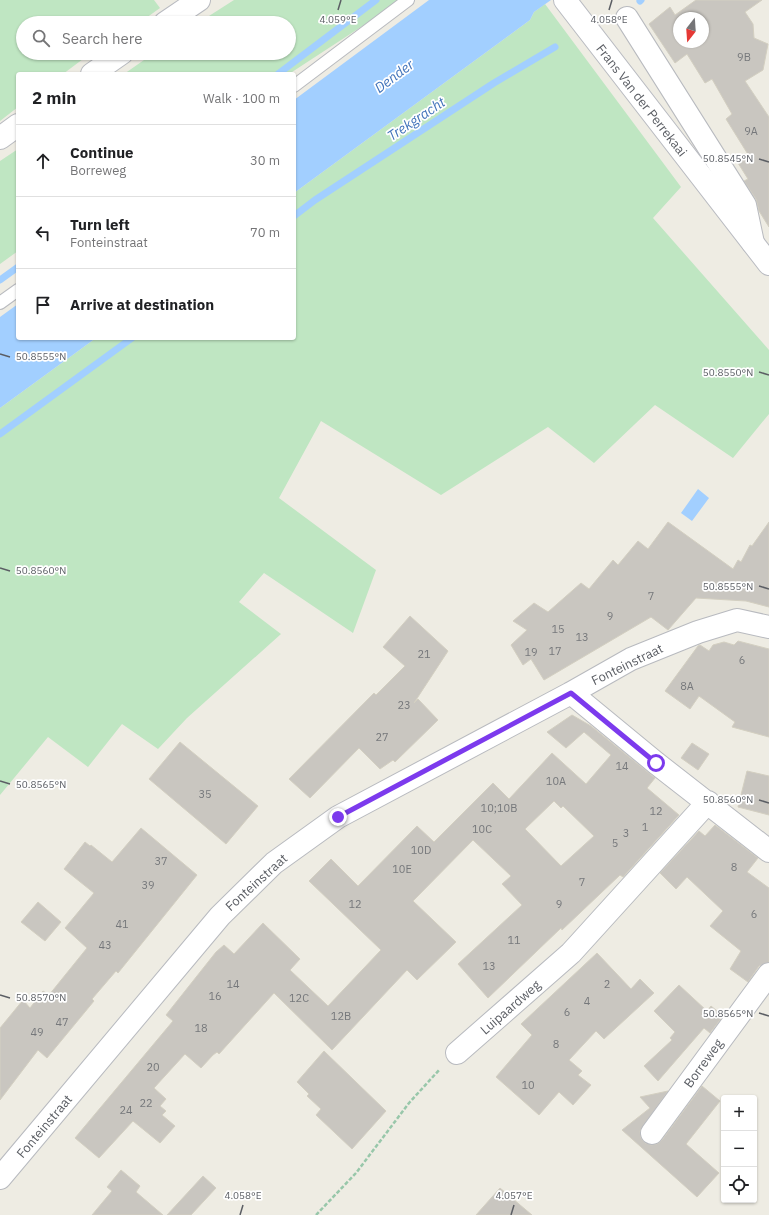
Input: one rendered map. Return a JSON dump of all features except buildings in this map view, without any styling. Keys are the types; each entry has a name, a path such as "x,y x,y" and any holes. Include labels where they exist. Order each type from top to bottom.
{"street":[{"path":"175,16 199,0"},
{"name":"Frans Van der Perrekaai","path":"570,6 769,264"},
{"name":"Frans Van der Perrekaai","path":"627,18 745,205 753,243"},
{"path":"95,72 112,60"},
{"path":"0,138 16,126"},
{"name":"Fonteinstraat","path":"0,1178 220,916 274,863 338,817 571,693 631,659 720,624 737,620 769,628"},
{"path":"571,693 656,763 769,851"},
{"name":"Luipaardweg","path":"457,1053 571,953 708,802"},
{"name":"Borreweg","path":"652,1133 769,974"}],"lane":[{"path":"296,84 408,0"},
{"path":"0,303 16,291"}],"path":[{"path":"316,1215 360,1168 432,1076 457,1053"}],"green space":[{"path":"0,0 154,0 160,8 149,16 16,16 16,60 82,60 66,72 16,72 16,109 0,121"},
{"path":"234,0 398,0 390,8 292,72 127,72 144,60 296,60 296,16 209,16"},
{"path":"545,4 681,187 653,218 769,350 769,414 733,458 655,405 594,463 548,427 441,495 321,421 279,498 376,570 353,633 264,573 239,602 281,634 187,718 158,749 122,724 88,767 48,737 0,795 0,408 93,340 296,340 296,192 530,20 534,12"},
{"path":"16,150 16,252 0,264 0,161"}],"water":[{"name":"Dender","path":"429,0 551,0 534,12 530,20 296,192 296,99"},
{"path":"16,305 16,340 93,340 0,408 0,317"},
{"path":"698,489 709,498 692,521 681,513"}],"waterway":[{"path":"281,72 376,0"},
{"name":"Trekgracht","path":"296,214 315,200 494,83 555,47"},
{"path":"0,280 16,268"},
{"name":"Trekgracht","path":"0,434 129,340"}],"route":[{"path":"338,817 571,693 656,763"}]}
